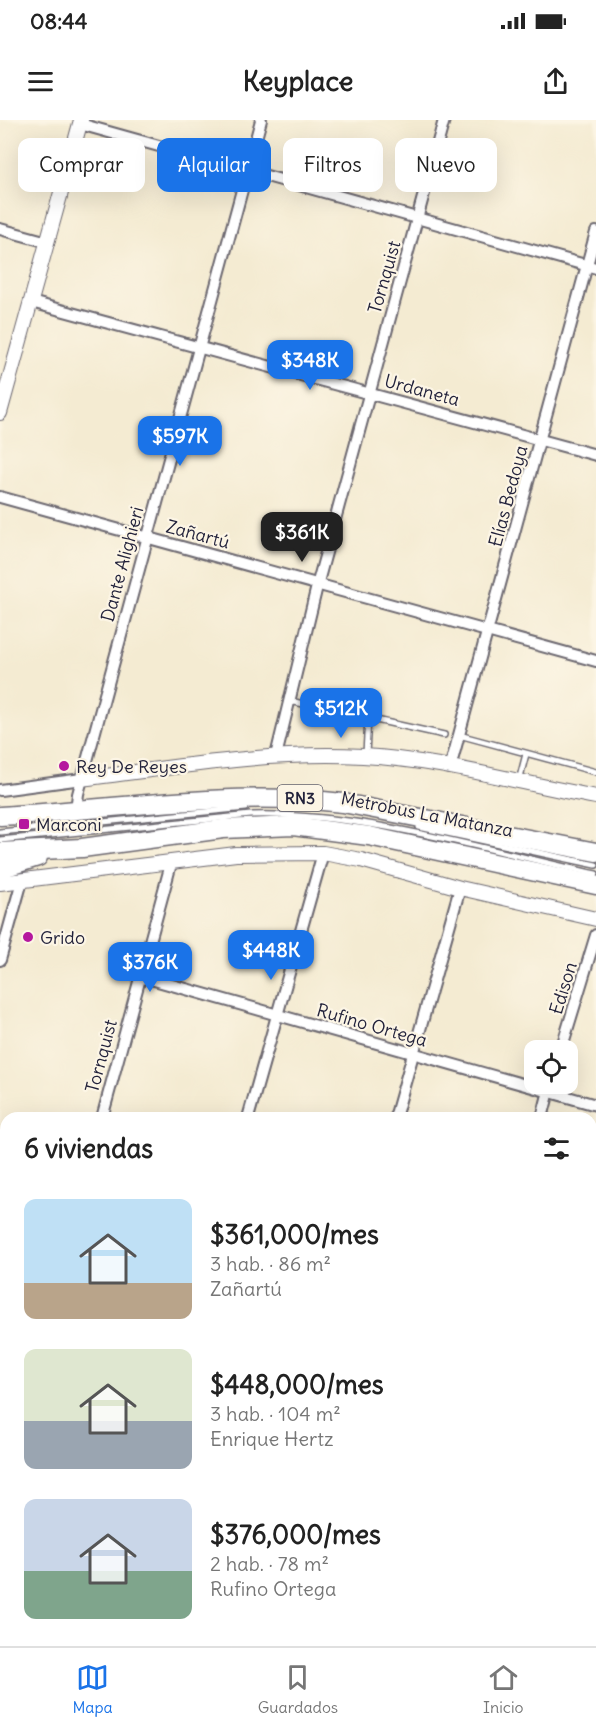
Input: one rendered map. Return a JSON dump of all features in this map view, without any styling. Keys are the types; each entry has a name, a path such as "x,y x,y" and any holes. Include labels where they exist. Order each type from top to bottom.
{"highway":[{"name":"RN3","path":"0,816 233,797 306,798 343,802 596,852"},
{"name":"RN3","path":"0,852 82,848 223,829 293,826 369,836 594,881"},
{"path":"0,869 82,848"}],"street":[{"name":"Dante Alighieri","path":"256,138 261,120"},
{"name":"Tornquist","path":"276,756 318,582 444,120"},
{"path":"0,413 5,376 31,302 80,122 157,145"},
{"path":"271,179 591,267"},
{"name":"Dante Alighieri","path":"76,810 82,779 146,537 241,192"},
{"path":"0,229 48,242"},
{"name":"Elías Bedoya","path":"450,768 591,267 596,232"},
{"name":"Urdaneta","path":"31,302 596,455"},
{"name":"Zañartú","path":"0,497 318,582 596,661"},
{"path":"0,790 276,756 366,756 450,768 596,797"},
{"path":"0,883 256,852 323,854 361,860 460,888 596,919"},
{"path":"250,1112 323,854"},
{"name":"Tornquist","path":"104,1112 168,882 171,864"},
{"path":"0,960 22,881"},
{"path":"397,1112 460,888"},
{"name":"Edison","path":"564,1040 596,935"},
{"name":"Rufino Ortega","path":"140,976 412,1054 524,1081"},
{"path":"544,1112 548,1094"},
{"name":"Rufino Ortega","path":"568,1094 596,1105"}],"lane":[{"path":"288,701 444,735"},
{"path":"366,756 368,717"},
{"path":"459,735 596,772"},
{"path":"518,783 526,754"},
{"path":"0,832 258,807"},
{"name":"Metrobus La Matanza","path":"0,840 251,815 289,814 371,825 548,863 594,881"},
{"name":"Metrobus La Matanza","path":"372,817 596,865"},
{"name":"Metrobus La Matanza","path":"548,863 594,881"}],"place":[{"name":"Rey De Reyes","path":"64,766"},
{"name":"Marconi","path":"24,824"},
{"name":"Grido","path":"28,937"}]}
